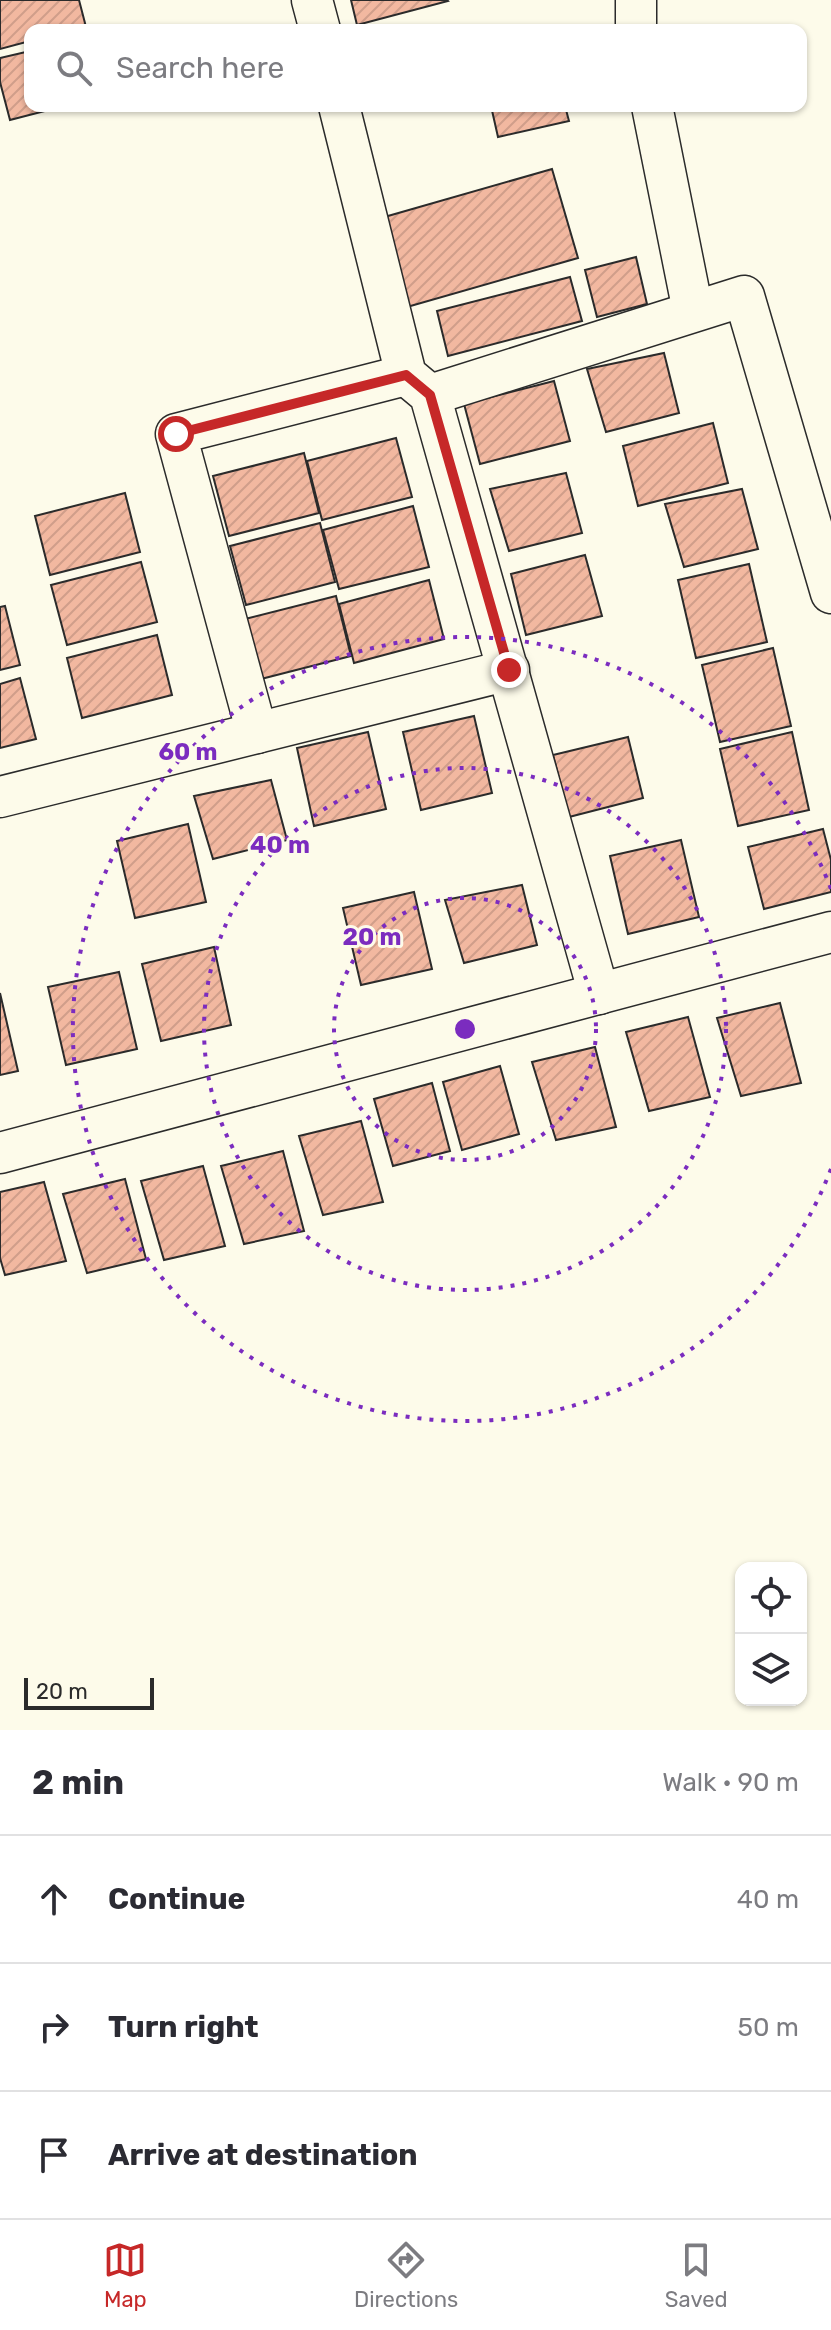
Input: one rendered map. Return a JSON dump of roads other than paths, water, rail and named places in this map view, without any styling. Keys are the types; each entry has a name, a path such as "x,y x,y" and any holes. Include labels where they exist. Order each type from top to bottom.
{"street":[{"path":"312,0 318,24"},
{"path":"636,0 636,24"},
{"path":"341,112 418,385 509,670 599,994"},
{"path":"653,112 693,311"},
{"path":"257,733 176,434 418,385 744,296 831,593"},
{"path":"0,797 509,670"},
{"path":"0,1153 831,932"}]}
